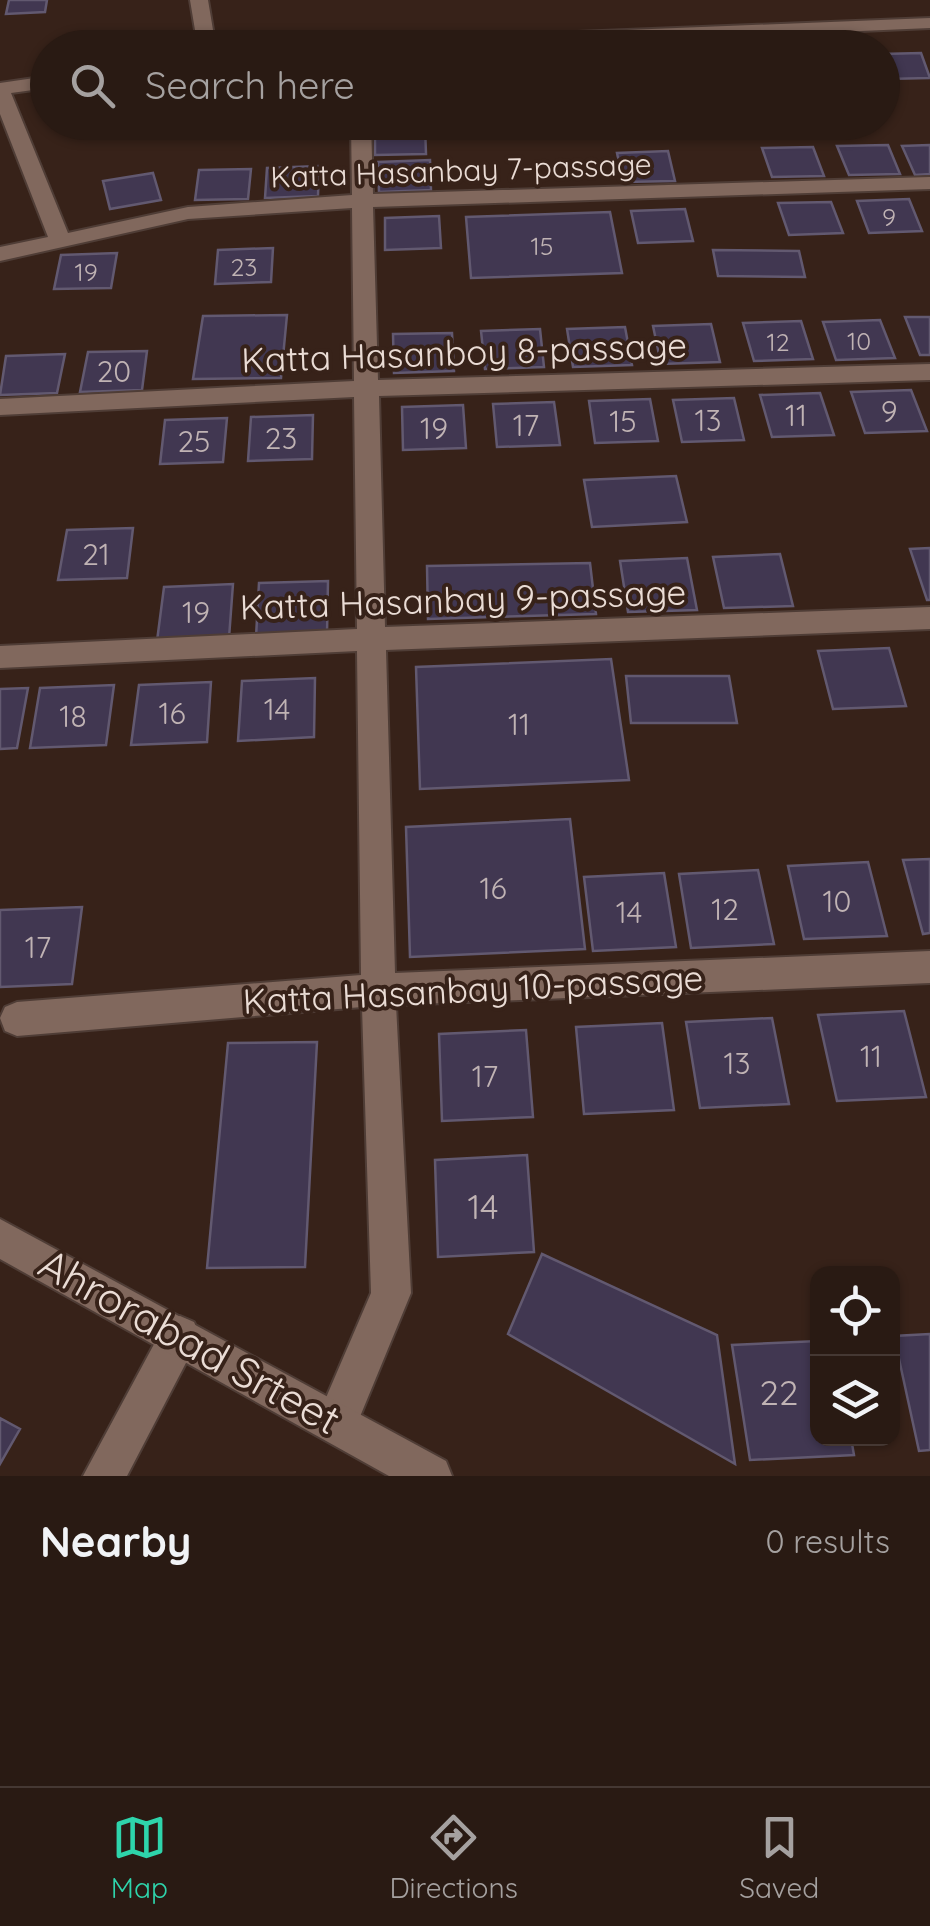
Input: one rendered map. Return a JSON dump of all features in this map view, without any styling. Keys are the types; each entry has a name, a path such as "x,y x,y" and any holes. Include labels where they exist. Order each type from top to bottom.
{"street":[{"path":"199,0 204,30"},
{"path":"756,30 930,23"},
{"path":"30,85 0,89 60,241"},
{"path":"337,1421 391,1293 378,990 361,140"},
{"name":"Katta Hasanbay 7-passage","path":"0,254 188,212 363,201 930,183"},
{"name":"Katta Hasanboy 8-passage","path":"0,407 367,388 930,372"},
{"name":"Katta Hasanbay 9-passage","path":"0,658 371,638 930,618"},
{"name":"Katta Hasanbay 10-passage","path":"17,1019 378,990 930,968"},
{"name":"Ahrorabad Srteet","path":"0,1238 431,1476"},
{"path":"104,1476 180,1336"}],"building":[{"path":"9,0 47,0 45,12 6,14"},
{"path":"921,53 930,78 900,79 900,54"},
{"path":"375,140 426,140 426,154 375,155"},
{"path":"888,145 900,174 849,175 837,146"},
{"path":"930,145 930,174 915,175 902,146"},
{"path":"813,147 824,176 772,177 762,148"},
{"path":"668,151 675,181 623,182 617,153"},
{"path":"430,160 431,190 379,192 378,162"},
{"path":"319,166 318,196 265,198 267,168"},
{"path":"251,169 248,199 195,200 199,170"},
{"path":"153,173 161,200 110,209 103,181"},
{"path":"909,199 922,231 869,233 857,201"},
{"path":"831,202 843,233 789,235 778,203"},
{"path":"685,209 693,241 638,243 631,211"},
{"path":"610,212 622,273 471,278 466,217"},
{"path":"439,216 441,248 385,250 385,218"},
{"path":"273,248 271,282 215,284 218,250"},
{"path":"713,250 799,251 805,277 718,276"},
{"path":"117,253 111,288 54,289 61,255"},
{"path":"287,315 281,378 193,379 203,316"},
{"path":"905,317 930,317 930,355 920,355"},
{"path":"880,320 895,358 836,360 823,322"},
{"path":"801,321 813,359 754,361 743,323"},
{"path":"711,324 720,362 661,364 653,326"},
{"path":"625,327 632,365 573,367 567,329"},
{"path":"540,329 544,367 485,369 481,331"},
{"path":"452,333 454,371 394,373 393,334"},
{"path":"147,351 142,390 80,392 88,352"},
{"path":"65,354 57,393 0,395 6,356"},
{"path":"911,390 927,431 865,433 851,392"},
{"path":"820,393 834,435 772,437 760,395"},
{"path":"734,398 744,440 682,442 673,400"},
{"path":"650,399 658,441 595,443 589,401"},
{"path":"554,402 560,445 497,447 493,404"},
{"path":"463,405 466,448 403,450 402,407"},
{"path":"313,415 312,459 248,461 251,417"},
{"path":"227,418 223,462 160,464 165,420"},
{"path":"676,476 687,522 592,527 584,480"},
{"path":"133,528 127,578 58,580 67,530"},
{"path":"930,548 930,600 927,600 910,549"},
{"path":"780,554 793,606 724,608 713,557"},
{"path":"687,558 697,610 628,612 620,561"},
{"path":"590,563 596,614 428,619 427,566"},
{"path":"328,581 327,634 256,637 259,583"},
{"path":"233,584 229,638 157,641 164,587"},
{"path":"889,648 906,706 833,709 818,651"},
{"path":"611,659 629,780 420,789 416,667"},
{"path":"626,676 729,676 737,723 631,723"},
{"path":"315,678 314,737 238,741 242,681"},
{"path":"211,682 207,742 131,745 139,685"},
{"path":"114,685 106,745 30,748 40,688"},
{"path":"28,688 17,748 0,749 0,689"},
{"path":"570,819 585,949 410,957 406,827"},
{"path":"930,859 930,933 923,934 903,860"},
{"path":"868,862 887,936 804,939 788,866"},
{"path":"758,870 774,944 691,948 679,874"},
{"path":"664,873 676,947 593,951 584,877"},
{"path":"82,907 72,984 0,987 0,910"},
{"path":"904,1011 926,1097 837,1101 818,1015"},
{"path":"772,1018 789,1104 700,1108 686,1022"},
{"path":"662,1023 674,1110 584,1114 576,1027"},
{"path":"526,1030 533,1117 442,1121 439,1034"},
{"path":"317,1042 305,1267 207,1268 228,1043"},
{"path":"527,1155 534,1252 438,1257 435,1160"},
{"path":"542,1254 717,1335 735,1464 508,1334"},
{"path":"930,1334 930,1450 919,1451 900,1364 900,1336"},
{"path":"810,1341 810,1446 852,1446 854,1455 750,1460 732,1345"},
{"path":"0,1418 20,1429 0,1464"}]}
